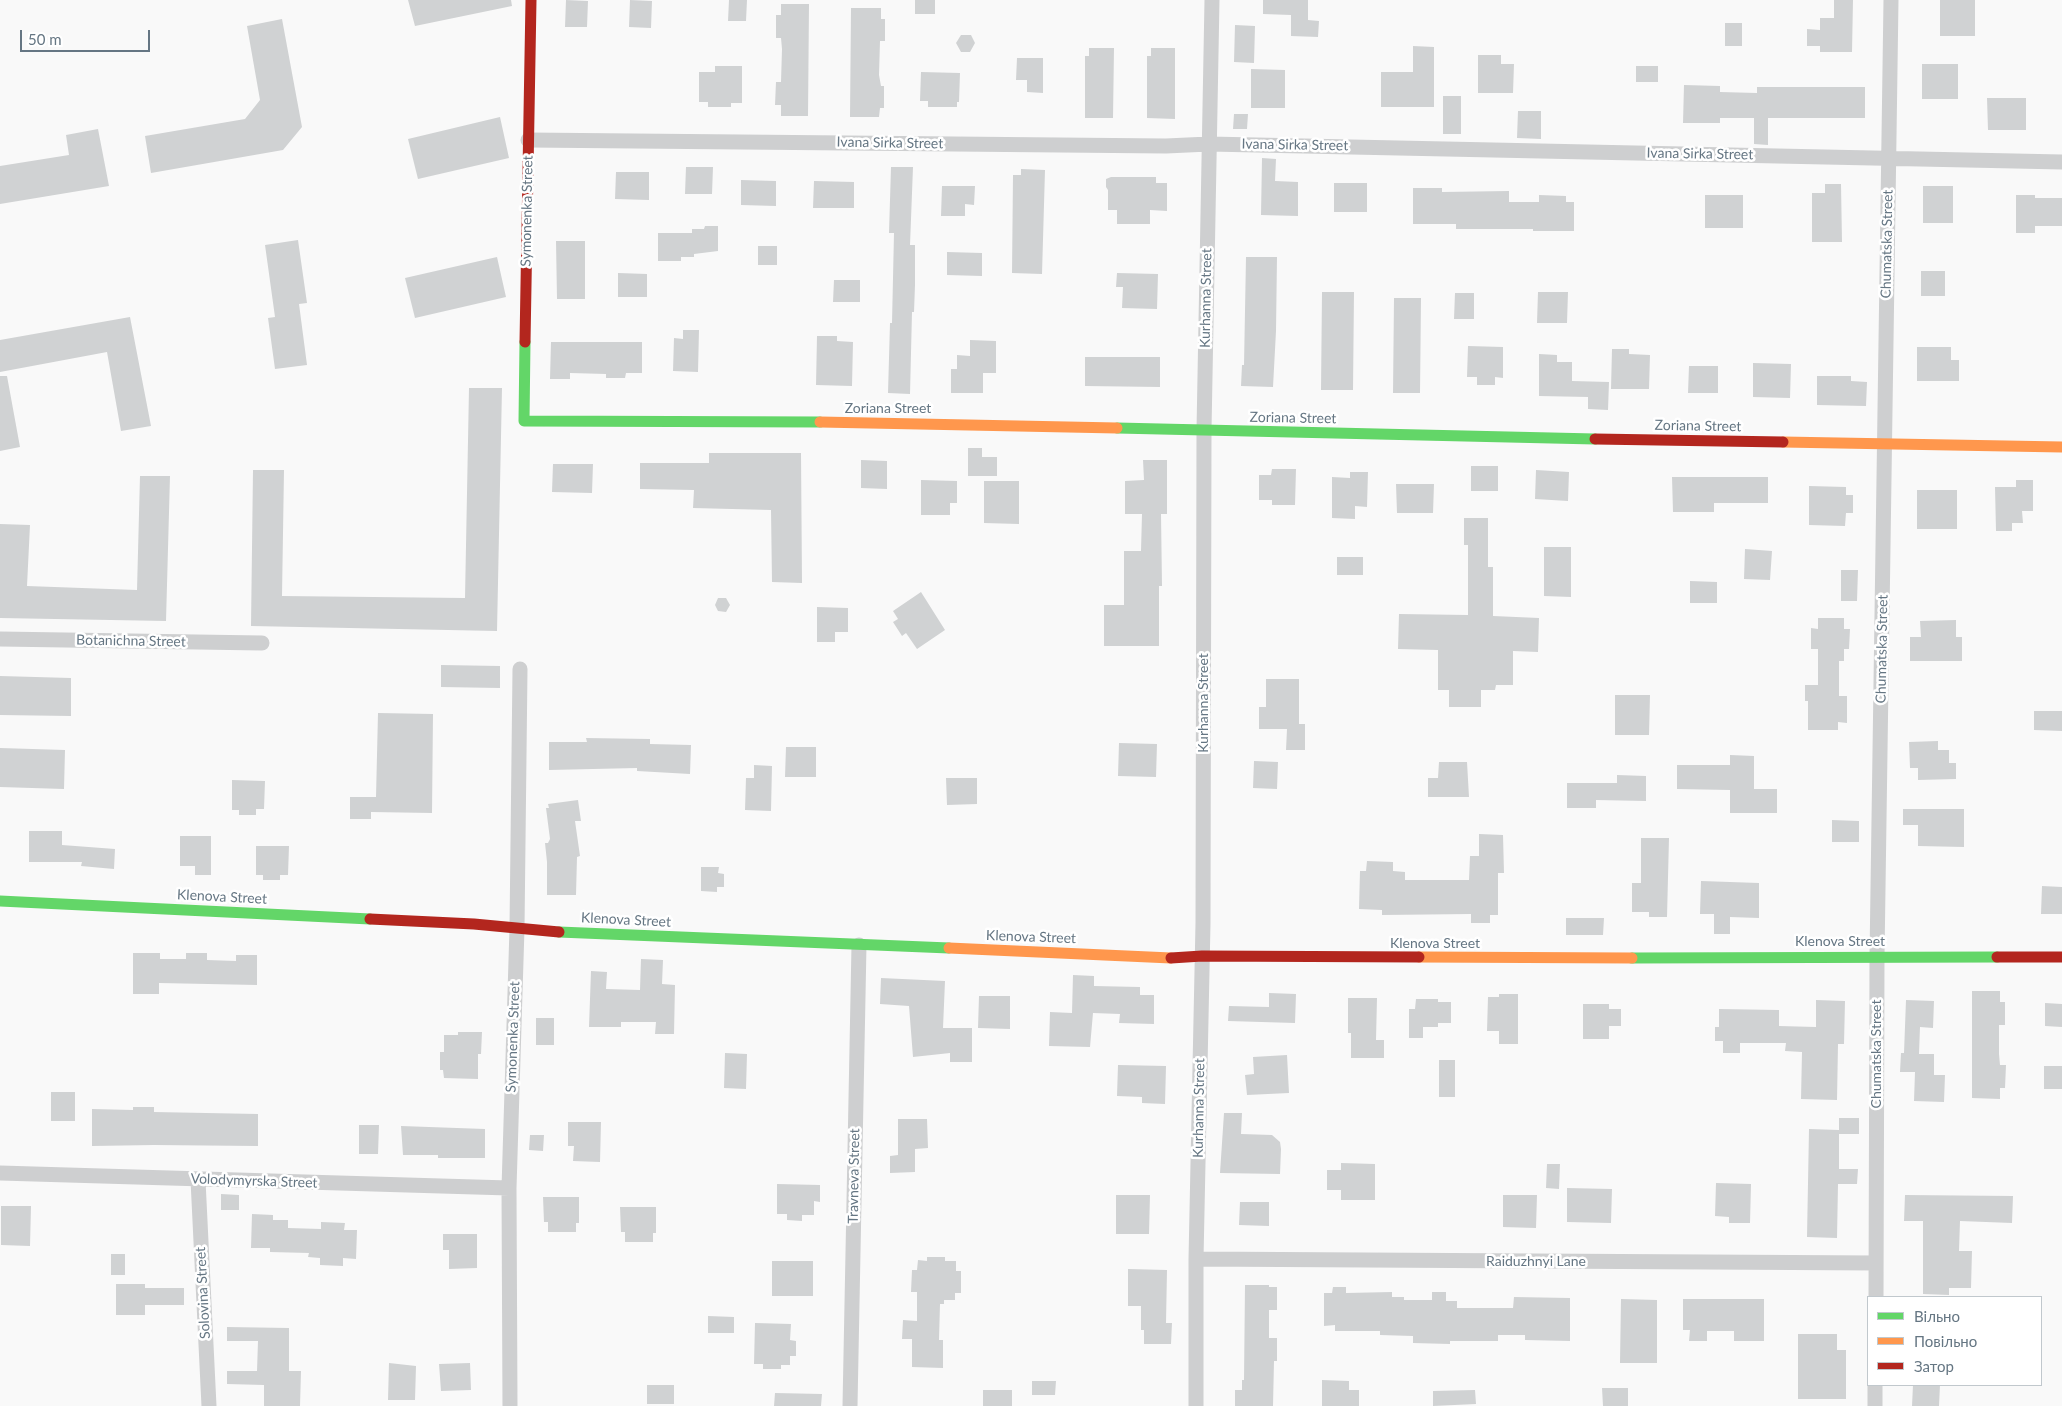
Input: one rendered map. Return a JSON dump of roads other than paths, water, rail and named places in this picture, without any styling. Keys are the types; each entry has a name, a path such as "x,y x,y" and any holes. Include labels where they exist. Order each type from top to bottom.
{"street":[{"name":"Symonenka Street","path":"524,421 531,0"},
{"name":"Kurhanna Street","path":"1196,1406 1196,1259 1202,956 1204,430 1212,0"},
{"name":"Chumatska Street","path":"1876,1296 1877,956 1891,0"},
{"name":"Ivana Sirka Street","path":"528,140 1173,146 1208,144 2062,162"},
{"name":"Zoriana Street","path":"524,421 924,423 1514,438 2062,447"},
{"name":"Botanichna Street","path":"0,640 262,643"},
{"name":"Symonenka Street","path":"510,1406 509,1188 517,928 520,669"},
{"name":"Klenova Street","path":"0,901 474,924 542,931 1176,958 1202,956 1524,958 2062,957"},
{"name":"Travneva Street","path":"850,1406 859,945"},
{"name":"Volodymyrska Street","path":"0,1173 509,1188"},
{"name":"Solovina Street","path":"198,1180 210,1406"},
{"name":"Raiduzhnyi Lane","path":"1196,1259 1876,1263"},
{"path":"1875,1386 1875,1406"}]}
